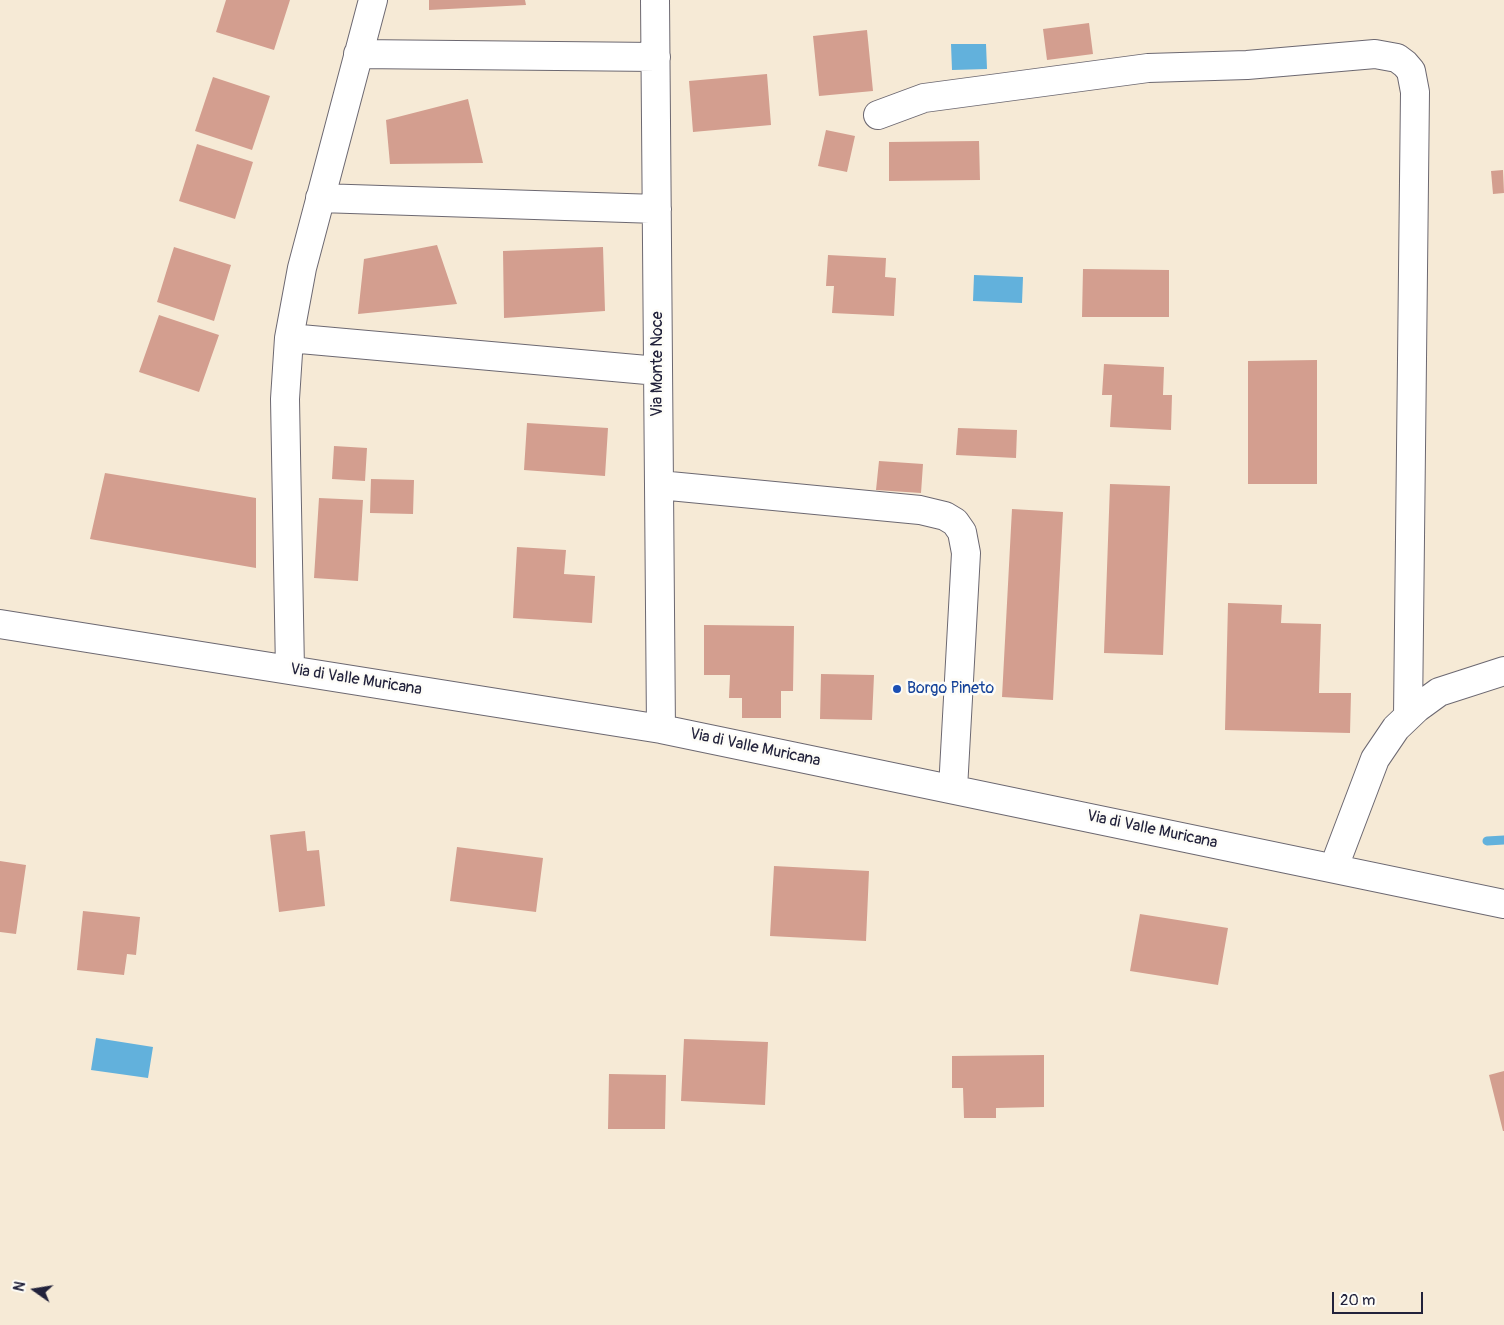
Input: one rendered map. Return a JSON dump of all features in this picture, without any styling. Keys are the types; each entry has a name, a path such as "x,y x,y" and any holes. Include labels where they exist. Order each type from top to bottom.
{"street":[{"path":"290,670 285,406 289,338 296,293 373,0"},
{"name":"Via Monte Noce","path":"655,0 661,729"},
{"path":"358,54 656,57"},
{"path":"878,114 905,103 924,98 1148,68 1239,65 1375,54 1397,58 1405,64 1411,71 1416,92 1408,716"},
{"path":"320,198 656,209"},
{"path":"289,338 658,371"},
{"path":"659,486 920,510 945,516 955,522 962,532 966,552 953,789"},
{"name":"Via di Valle Muricana","path":"0,624 661,729 1334,867 1504,904"},
{"path":"1334,867 1375,759 1387,740 1408,716 1447,688 1504,671"}],"water":[{"path":"951,44 986,44 987,69 952,70"},
{"path":"974,275 1023,277 1022,303 973,301"},
{"path":"96,1038 153,1047 148,1078 91,1070"}],"building":[{"path":"226,0 290,0 274,50 216,32"},
{"path":"429,0 525,0 526,5 429,10"},
{"path":"1089,23 1093,54 1047,60 1043,29"},
{"path":"867,30 873,91 819,96 813,36"},
{"path":"767,74 771,125 693,132 689,81"},
{"path":"213,77 270,96 252,150 195,131"},
{"path":"468,99 483,163 390,164 386,120"},
{"path":"826,130 855,136 847,172 818,166"},
{"path":"979,141 980,180 889,181 889,142"},
{"path":"197,144 253,162 235,219 179,201"},
{"path":"1503,170 1504,193 1493,194 1491,171"},
{"path":"437,245 457,304 358,314 364,259"},
{"path":"174,247 231,265 214,321 157,302"},
{"path":"603,247 605,311 504,318 503,251"},
{"path":"828,255 886,258 885,277 896,278 894,316 832,313 834,286 826,286"},
{"path":"1083,269 1169,270 1169,317 1082,317"},
{"path":"159,315 219,335 199,392 139,372"},
{"path":"1317,360 1317,484 1248,484 1248,361"},
{"path":"1104,364 1164,367 1163,395 1172,395 1171,430 1110,427 1112,395 1102,395"},
{"path":"527,423 608,428 605,476 524,470"},
{"path":"958,428 1017,430 1016,458 956,455"},
{"path":"334,446 367,448 365,481 332,479"},
{"path":"879,461 923,464 921,493 876,490"},
{"path":"105,473 256,498 256,568 90,539"},
{"path":"371,479 414,480 413,514 370,513"},
{"path":"1110,484 1170,486 1163,655 1104,653"},
{"path":"319,498 363,500 358,581 314,578"},
{"path":"1012,509 1063,512 1053,700 1002,697"},
{"path":"517,547 566,550 564,574 595,576 592,623 513,618"},
{"path":"1228,603 1282,605 1281,623 1321,624 1319,693 1351,693 1350,733 1225,730"},
{"path":"704,625 794,626 793,691 781,691 781,718 742,718 742,698 729,698 730,675 704,675"},
{"path":"821,674 874,675 872,720 820,719"},
{"path":"305,831 307,851 319,850 325,906 279,912 270,835"},
{"path":"457,847 543,858 536,912 450,901"},
{"path":"0,861 26,865 16,934 0,932"},
{"path":"774,866 869,871 866,941 770,936"},
{"path":"83,911 140,917 136,955 127,954 124,975 77,970"},
{"path":"1140,914 1228,928 1218,985 1130,971"},
{"path":"684,1039 768,1042 765,1105 681,1101"},
{"path":"1044,1055 1044,1107 996,1108 996,1118 964,1118 963,1088 952,1088 952,1056"},
{"path":"1504,1071 1504,1131 1503,1131 1489,1075"},
{"path":"609,1074 666,1075 665,1129 608,1129"}],"waterway":[{"path":"1487,841 1504,840"}],"place":[{"name":"Borgo Pineto","path":"897,689"}]}
